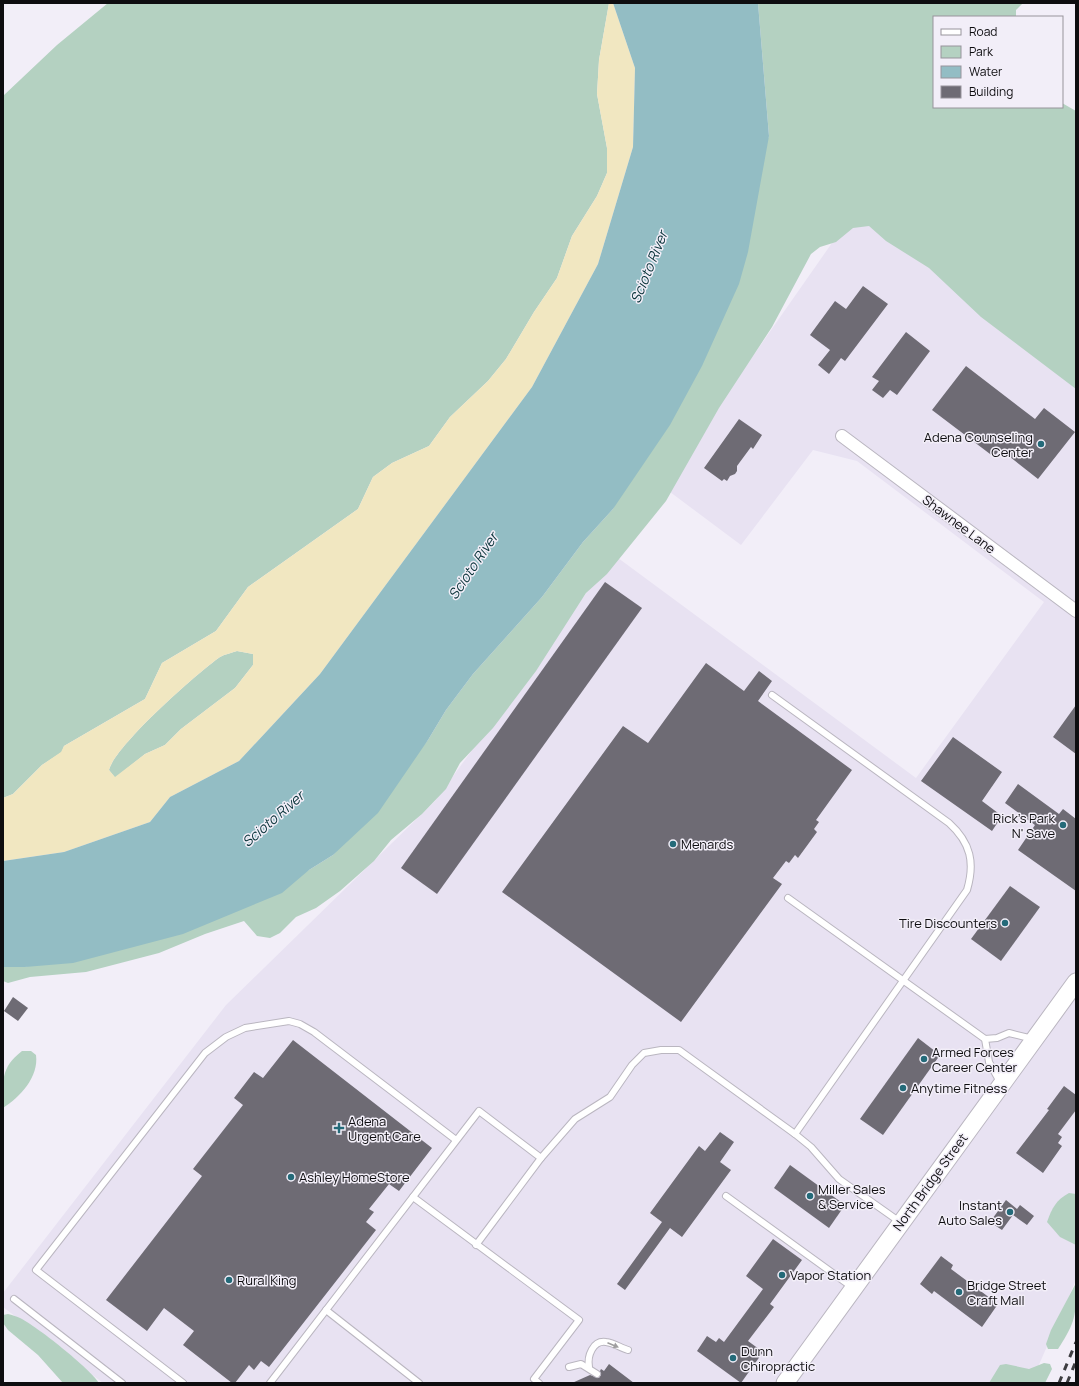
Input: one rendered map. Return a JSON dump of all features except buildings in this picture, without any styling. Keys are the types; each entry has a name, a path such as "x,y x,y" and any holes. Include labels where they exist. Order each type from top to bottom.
{"main road":[{"name":"North Bridge Street","path":"785,1383 1076,982"}],"street":[{"name":"Shawnee Lane","path":"842,436 1076,611"}],"lane":[{"path":"772,695 949,823 960,833 971,858 971,876 967,890 795,1134"},
{"path":"788,898 985,1039 997,1038 1009,1034 1034,1040"},
{"path":"183,1383 36,1270 205,1053 226,1036 245,1028 289,1021 300,1024 314,1032 456,1140"},
{"path":"985,1039 989,1062 1002,1084"},
{"path":"476,1245 541,1158 575,1119 610,1097 632,1065 644,1053 661,1050 679,1050 795,1134 810,1147 839,1179 901,1223"},
{"path":"270,1383 478,1111 541,1158"},
{"path":"726,1196 854,1288"},
{"path":"413,1197 578,1320 534,1379 539,1383"},
{"path":"14,1299 122,1383"},
{"path":"326,1310 419,1383"},
{"path":"589,1367 590,1354 595,1345 606,1342 628,1350"},
{"path":"569,1367 581,1364 589,1367 597,1374"}],"shaded area":[{"path":"855,210 1076,377 1076,1280 1031,1383 103,1383 3,1307 3,1293 226,1005 435,801 614,555 916,778 1044,602 857,461 813,450 741,545 662,486"}],"green space":[{"path":"108,3 609,3 599,60 597,94 607,148 607,173 597,196 572,236 557,278 534,312 506,359 488,381 450,417 429,446 392,463 373,477 358,509 248,587 216,631 162,663 145,699 64,746 62,752 42,765 13,794 3,798 3,96 57,45"},
{"path":"758,3 1023,3 1016,10 1016,16 933,16 933,108 1063,108 1063,104 1076,111 1076,389 981,317 929,268 886,241 869,226 853,228 836,242 820,247 811,254 772,327 719,408 666,501 607,574 586,593 536,671 493,728 460,763 446,789 422,814 391,840 374,861 340,891 316,908 296,917 280,933 270,938 257,936 244,921 205,934 159,953 86,972 30,977 8,983 3,981 3,967 25,967 309,870 333,855 428,740 446,710 473,674 542,597 583,542 613,509 769,136"},
{"path":"237,651 253,654 253,665 235,688 181,729 165,745 145,754 115,778 109,770 115,759 126,744 158,710 209,665 222,656"},
{"path":"22,1051 31,1051 36,1055 34,1071 27,1086 22,1092 3,1108 3,1083 6,1069 15,1057"},
{"path":"1069,1193 1076,1194 1076,1245 1060,1237 1047,1222 1055,1205"},
{"path":"1076,1283 1076,1303 1072,1325 1058,1349 1048,1349 1046,1344 1051,1330"},
{"path":"8,1314 27,1322 49,1338 94,1376 99,1383 63,1383 38,1355 8,1330 3,1323 3,1315"},
{"path":"1044,1363 1050,1364 1052,1369 1045,1383 989,1383 1000,1365 1006,1364 1029,1369"}],"sand":[{"path":"609,3 613,3 635,68 633,147 598,264 532,387 320,674 239,761 170,797 150,822 64,852 3,861 3,798 13,794 42,765 61,752 64,746 145,699 162,663 216,631 248,587 358,509 373,477 392,463 429,446 450,417 488,381 506,359 534,312 557,278 572,236 597,196 607,173 607,148 597,94 599,60","holes":["237,651 253,654 253,665 235,688 181,729 165,745 145,754 115,777 109,770 126,744 158,710 209,665 220,657"]}],"water":[{"name":"Scioto River","path":"613,3 758,3 769,136 748,252 739,284 702,366 670,425 613,509 583,542 542,597 473,674 446,710 428,740 378,813 333,855 309,870 282,893 183,934 73,963 25,967 3,967 3,861 64,852 150,822 170,797 239,761 320,674 532,387 598,264 633,147 635,68"}],"railway":[{"path":"1059,1383 1076,1342"},
{"path":"1067,1383 1076,1361"}],"place":[{"name":"Adena Counseling Center","path":"1041,444"},
{"name":"Rick's Park N' Save","path":"1063,825"},
{"name":"Menards","path":"673,844"},
{"name":"Tire Discounters","path":"1005,923"},
{"name":"Armed Forces Career Center","path":"924,1059"},
{"name":"Anytime Fitness","path":"903,1088"},
{"name":"Adena Urgent Care","path":"339,1128"},
{"name":"Ashley HomeStore","path":"291,1177"},
{"name":"Miller Sales & Service","path":"810,1196"},
{"name":"Instant Auto Sales","path":"1010,1212"},
{"name":"Vapor Station","path":"782,1275"},
{"name":"Rural King","path":"229,1280"},
{"name":"Bridge Street Craft Mall","path":"959,1292"},
{"name":"Dunn Chiropractic","path":"733,1358"}]}
